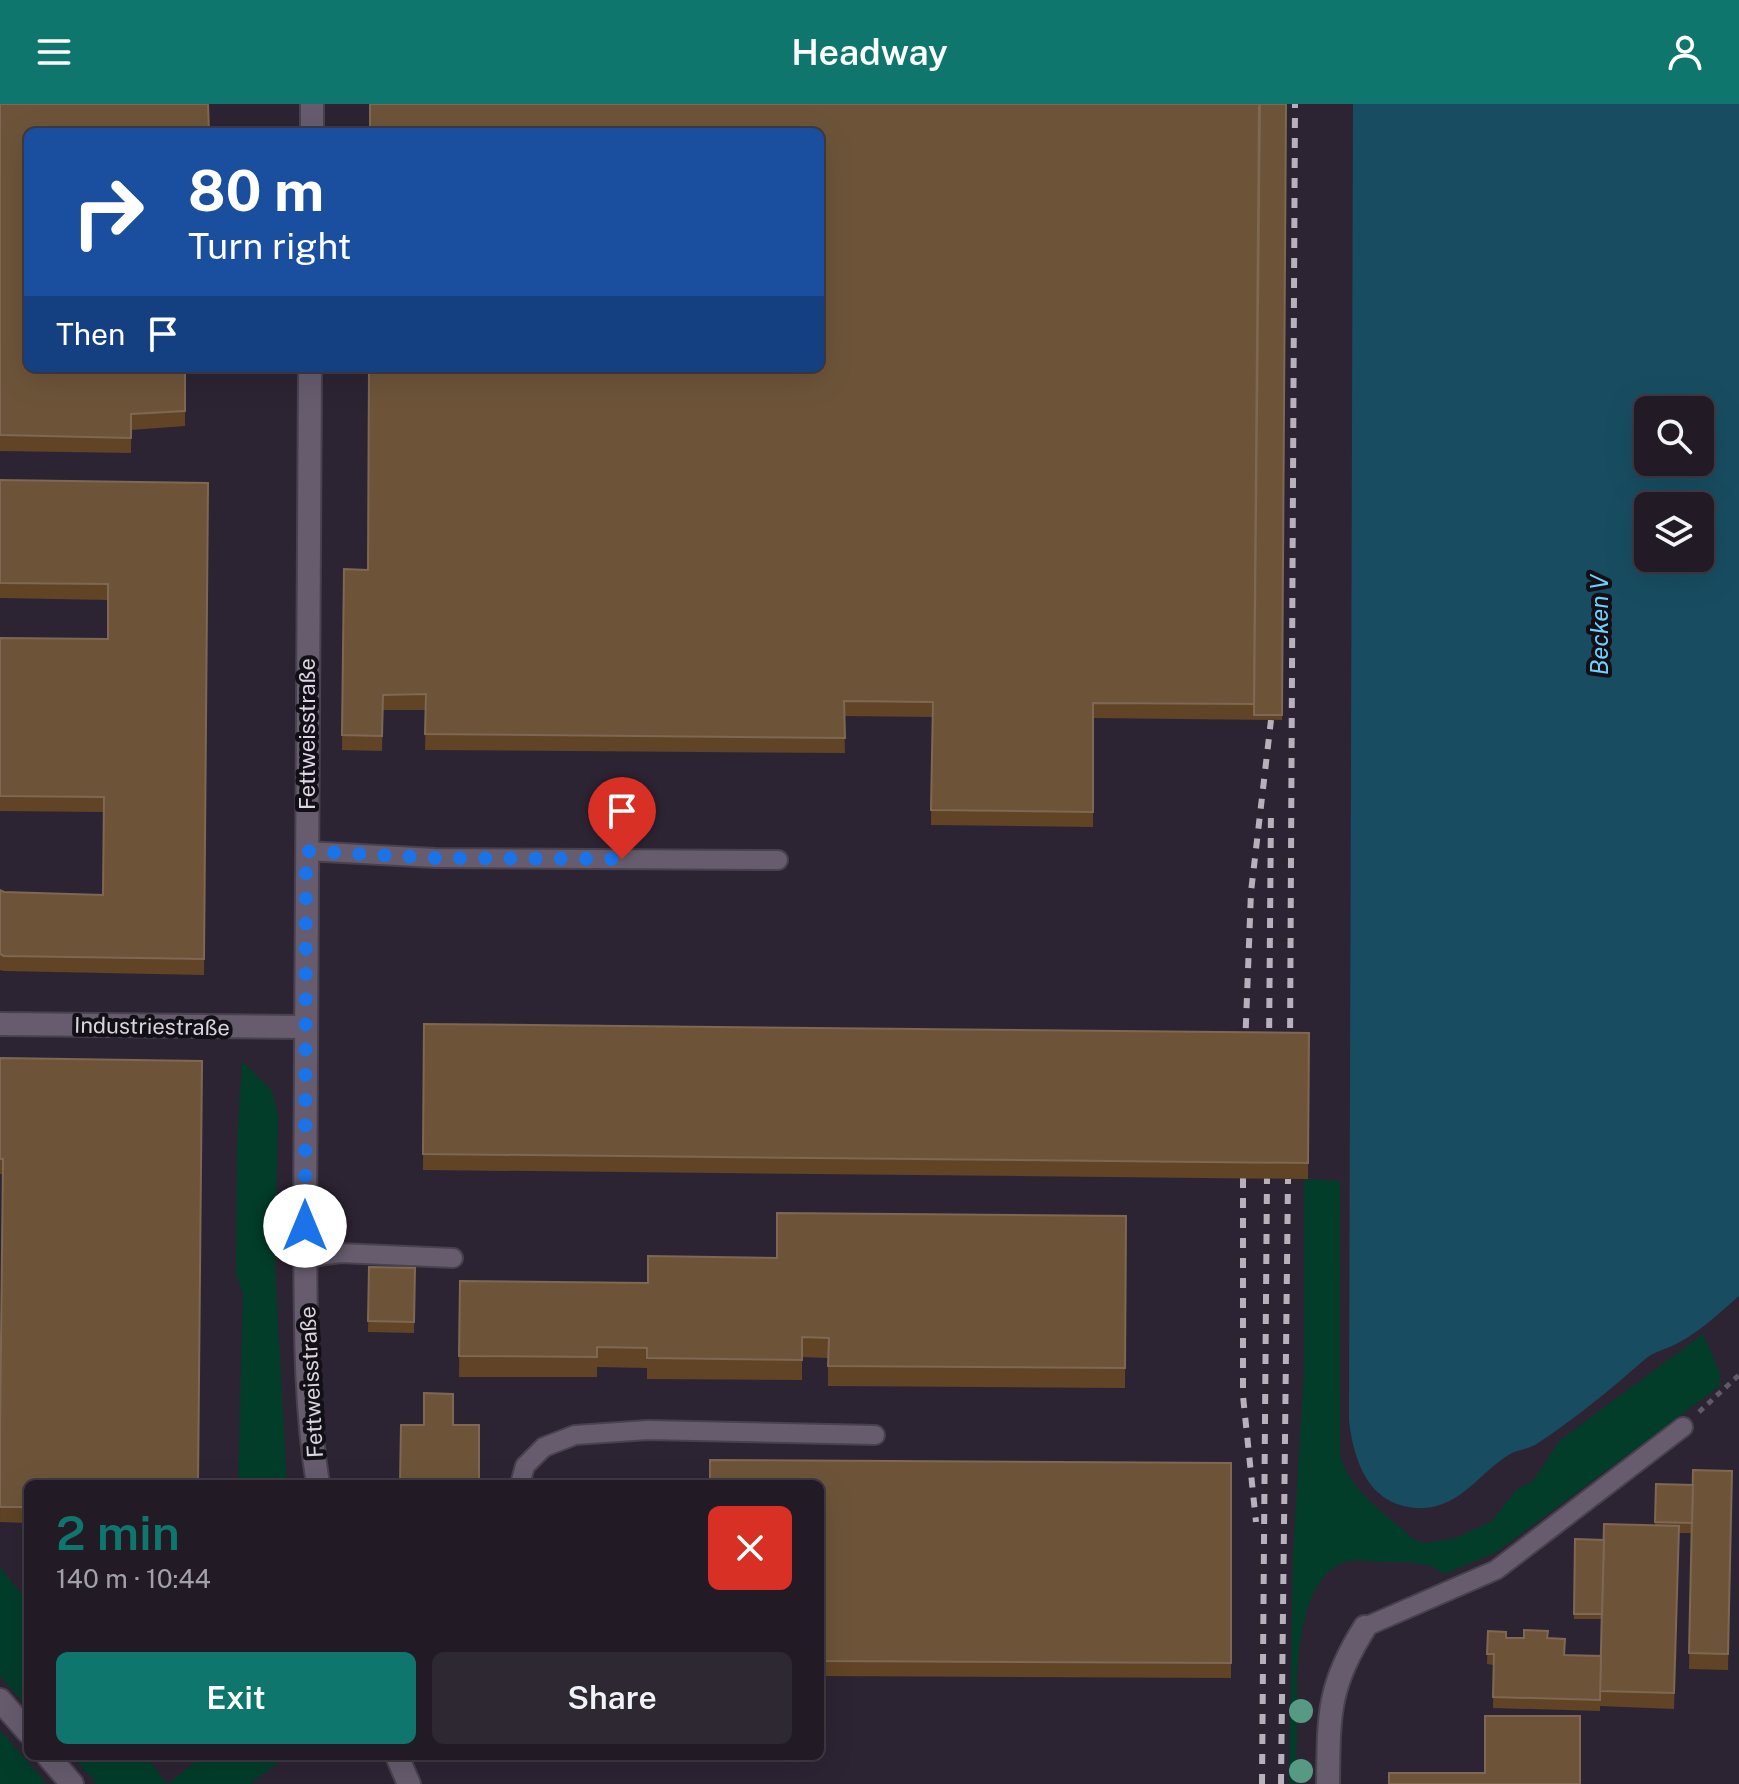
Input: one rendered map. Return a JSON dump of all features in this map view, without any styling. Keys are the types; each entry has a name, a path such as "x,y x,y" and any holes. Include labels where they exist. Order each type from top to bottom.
{"street":[{"path":"312,104 312,128"},
{"name":"Fettweisstraße","path":"310,372 305,1258 313,1452 317,1480"},
{"name":"Industriestraße","path":"0,1024 305,1027"},
{"path":"1328,1784 1329,1705 1342,1662 1365,1627"},
{"path":"0,1700 24,1727"},
{"path":"51,1760 72,1784"},
{"path":"399,1760 409,1784"}],"lane":[{"path":"306,851 435,858 778,860"},
{"path":"305,1258 340,1253 453,1258"},
{"path":"1365,1627 1496,1570 1683,1427"},
{"path":"521,1480 525,1466 544,1447 575,1435 648,1430 875,1435"}],"path":[{"path":"1683,1427 1739,1375"}],"green space":[{"path":"242,1061 272,1091 278,1115 275,1269 287,1480 238,1480 243,1294 236,1274 237,1145"},
{"path":"1304,1179 1340,1181 1340,1456 1361,1492 1413,1539 1424,1543 1456,1538 1492,1521 1516,1490 1533,1481 1560,1440 1703,1334 1720,1373 1720,1386 1495,1553 1444,1574 1431,1566 1416,1563 1358,1560 1342,1563 1328,1572 1317,1586 1303,1624 1297,1702 1305,1702 1305,1719 1297,1720 1296,1763 1304,1763 1304,1780 1289,1784 1293,1553 1304,1371"},
{"path":"0,1567 24,1597 24,1703 0,1676"},
{"path":"0,1731 47,1784 0,1784"},
{"path":"76,1760 149,1760 167,1784 97,1784"},
{"path":"197,1760 282,1760 250,1784 168,1784"}],"water":[{"name":"Becken V","path":"1353,104 1739,104 1739,1296 1693,1334 1648,1357 1593,1403 1535,1445 1499,1461 1449,1502 1423,1508 1390,1501 1368,1480 1351,1436"}],"building":[{"path":"0,104 208,104 209,128 24,128 24,372 185,372 185,411 131,414 131,438 0,435"},
{"path":"370,104 1259,104 1254,704 1093,703 1093,812 931,810 933,702 844,701 845,738 425,734 426,694 383,695 382,736 342,735 344,569 368,570 369,372 824,372 824,128 370,128"},
{"path":"1260,104 1286,104 1282,715 1254,715"},
{"path":"0,480 208,483 204,959 0,954 0,890 103,895 104,797 0,796 0,638 108,639 108,584 0,583"},
{"path":"424,1024 1309,1033 1308,1163 423,1154"},
{"path":"0,1058 202,1061 198,1480 24,1480 24,1507 0,1507 3,1159 0,1159"},
{"path":"777,1213 1126,1216 1125,1368 828,1366 829,1338 802,1337 802,1360 647,1358 647,1348 597,1347 597,1357 459,1356 460,1281 648,1283 648,1256 777,1258"},
{"path":"369,1267 415,1268 414,1322 368,1321"},
{"path":"424,1393 453,1394 453,1425 479,1425 479,1480 400,1480 401,1425 424,1425"},
{"path":"710,1460 1231,1463 1231,1663 824,1661 824,1480 710,1480"},
{"path":"1693,1470 1732,1471 1728,1654 1689,1653"},
{"path":"1656,1484 1693,1485 1692,1523 1655,1522"},
{"path":"1604,1524 1679,1526 1674,1693 1600,1691"},
{"path":"1575,1539 1604,1540 1602,1614 1574,1614"},
{"path":"1524,1630 1548,1631 1547,1638 1565,1639 1564,1655 1601,1656 1600,1700 1493,1697 1494,1654 1487,1654 1488,1631 1506,1632 1506,1638 1524,1638"},
{"path":"1485,1716 1580,1716 1580,1784 1389,1784 1389,1773 1485,1773"}],"railway":[{"path":"1290,1048 1295,104"},
{"path":"1245,1048 1251,892 1271,720"},
{"path":"1269,1048 1271,808"},
{"path":"1243,1178 1243,1396 1256,1522"},
{"path":"1262,1784 1267,1178"},
{"path":"1281,1784 1288,1179"}],"route":[{"path":"305,1226 306,851 435,858 622,859"}]}
